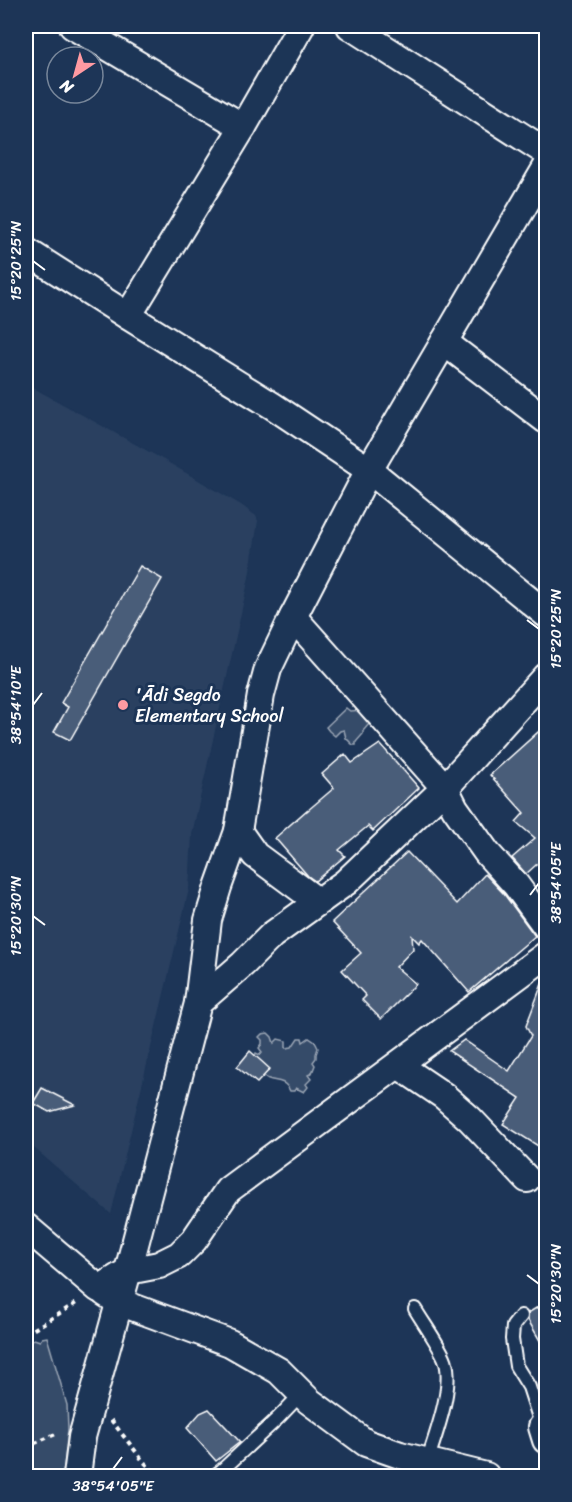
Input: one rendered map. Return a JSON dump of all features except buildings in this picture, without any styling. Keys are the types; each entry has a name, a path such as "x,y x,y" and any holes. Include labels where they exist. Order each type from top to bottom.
{"street":[{"path":"73,26 243,127"},
{"path":"128,316 243,127 301,26"},
{"path":"350,26 546,152"},
{"path":"77,1476 82,1437 93,1399 109,1296 128,1271 198,1003 208,920 238,831 261,695 268,669 369,470 546,168"},
{"path":"26,251 273,406 369,470 546,614"},
{"path":"444,342 545,416"},
{"path":"293,617 445,788 455,808 487,853 516,885 546,926"},
{"path":"198,1003 272,935 345,882 445,788 546,676"},
{"path":"238,831 255,855 313,898 322,899"},
{"path":"128,1271 159,1265 179,1256 194,1240 228,1190 546,955"},
{"path":"399,1065 429,1084 461,1111 527,1179"},
{"path":"26,1227 109,1296 230,1343 279,1371 309,1401 366,1443 400,1455 486,1476"}],"lane":[{"path":"415,1309 445,1358 448,1380 442,1414 427,1462"},
{"path":"521,1316 513,1326 512,1339 516,1366 529,1387 544,1434"},
{"path":"214,1476 221,1472 301,1394"}],"path":[{"path":"26,1334 109,1296"},
{"path":"93,1399 158,1476"}],"shaded area":[{"name":"'Ādi Segdo Elementary School","path":"26,384 241,505 256,516 258,521 249,577 192,834 189,889 111,1214 26,1141"},
{"path":"346,708 350,711 364,710 362,714 368,719 369,724 356,745 346,738 344,730 335,736 326,727"},
{"path":"268,1033 274,1043 278,1039 286,1041 286,1048 292,1047 298,1038 302,1038 303,1042 309,1038 315,1042 318,1048 313,1062 315,1065 312,1073 308,1075 311,1079 306,1084 308,1087 304,1092 296,1088 290,1091 284,1083 270,1080 263,1074 255,1056 256,1053 260,1055 262,1052 259,1048 262,1040 259,1037"},
{"path":"47,1337 67,1405 68,1429 63,1476 26,1476 26,1343 34,1339 40,1341"}],"place":[{"name":"'Ādi Segdo Elementary School","path":"123,705"}]}
